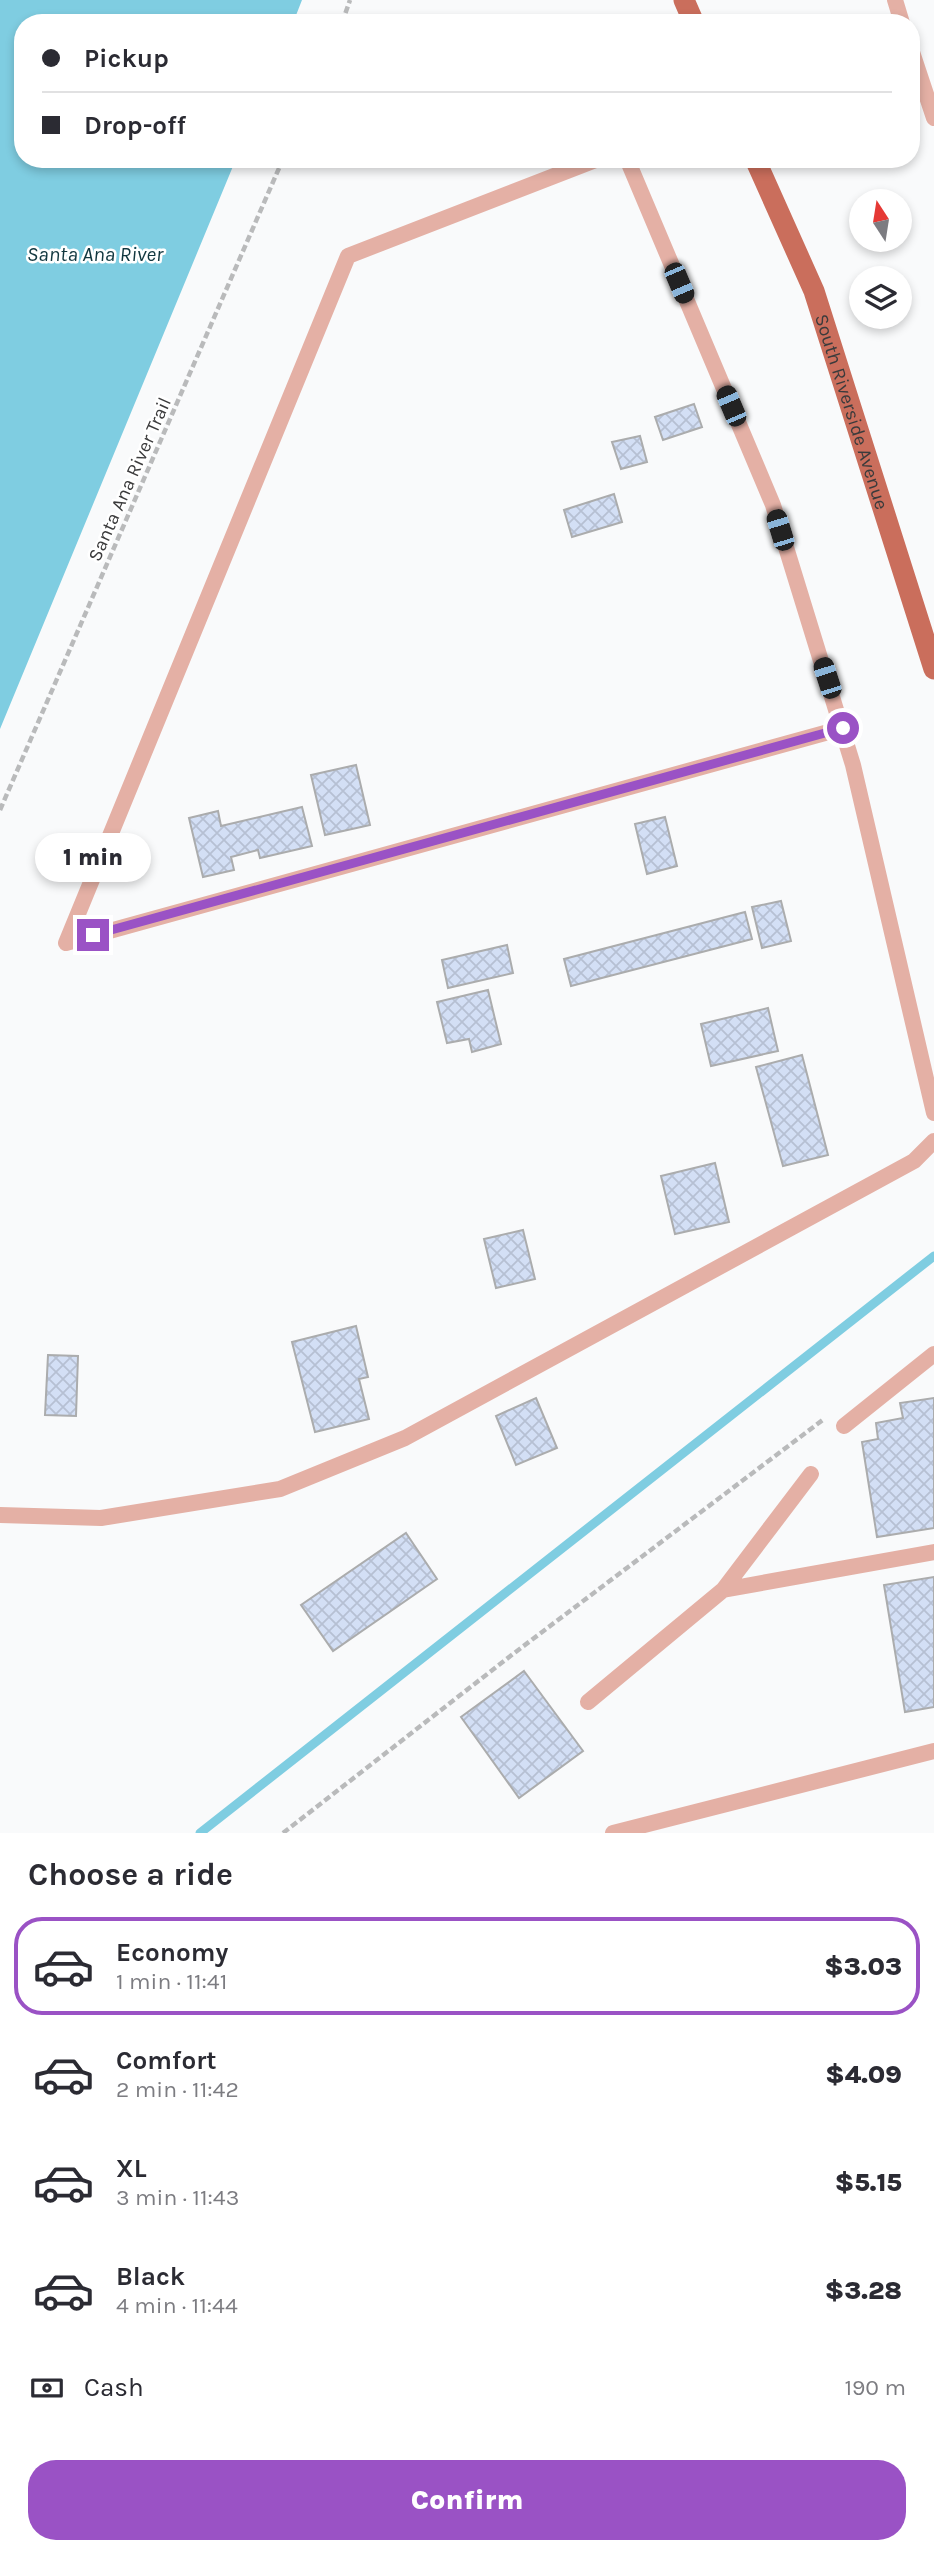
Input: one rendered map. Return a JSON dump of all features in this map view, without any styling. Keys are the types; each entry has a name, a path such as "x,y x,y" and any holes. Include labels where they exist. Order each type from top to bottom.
{"main road":[{"name":"South Riverside Avenue","path":"759,168 814,291 934,669"}],"lane":[{"path":"920,76 934,118"},
{"path":"575,168 348,256 66,943 843,728"},
{"path":"630,168 773,505 843,728 929,1067 934,1113"},
{"path":"0,1515 101,1518 280,1489 405,1438 914,1161 934,1141"},
{"path":"844,1426 934,1354"},
{"path":"588,1702 723,1590 811,1474"},
{"path":"723,1590 934,1552"},
{"path":"613,1833 934,1751"}],"path":[{"name":"Santa Ana River Trail","path":"0,810 279,168"},
{"path":"283,1833 513,1654 834,1411"}],"water":[{"name":"Santa Ana River","path":"0,0 302,0 297,14 14,14 14,168 232,168 0,729"}],"building":[{"path":"694,404 702,427 663,440 655,417"},
{"path":"640,436 647,462 621,469 612,442"},
{"path":"614,494 622,522 572,537 564,510"},
{"path":"356,765 370,825 325,835 311,775"},
{"path":"302,807 312,846 260,858 258,850 231,857 234,870 203,877 189,818 218,811 221,826"},
{"path":"665,817 677,866 647,874 635,824"},
{"path":"781,901 791,941 762,948 752,907"},
{"path":"745,912 752,939 571,986 564,959"},
{"path":"507,945 513,973 448,988 442,960"},
{"path":"488,990 501,1044 472,1052 469,1039 447,1043 437,1002"},
{"path":"768,1008 778,1051 711,1066 701,1024"},
{"path":"802,1055 828,1155 783,1166 756,1067"},
{"path":"715,1163 729,1222 675,1234 661,1176"},
{"path":"523,1230 535,1279 496,1288 484,1239"},
{"path":"356,1326 368,1377 359,1379 369,1419 315,1432 292,1342"},
{"path":"48,1355 78,1356 76,1416 45,1415"},
{"path":"536,1398 557,1448 516,1465 496,1416"},
{"path":"934,1398 934,1528 877,1537 862,1442 878,1439 876,1423 903,1418 900,1403"},
{"path":"406,1533 437,1579 333,1651 301,1605"},
{"path":"934,1577 934,1707 905,1712 884,1585"},
{"path":"524,1671 583,1751 519,1798 461,1717"}],"waterway":[{"path":"200,1833 934,1256"}],"route":[{"path":"93,935 843,728"}]}
